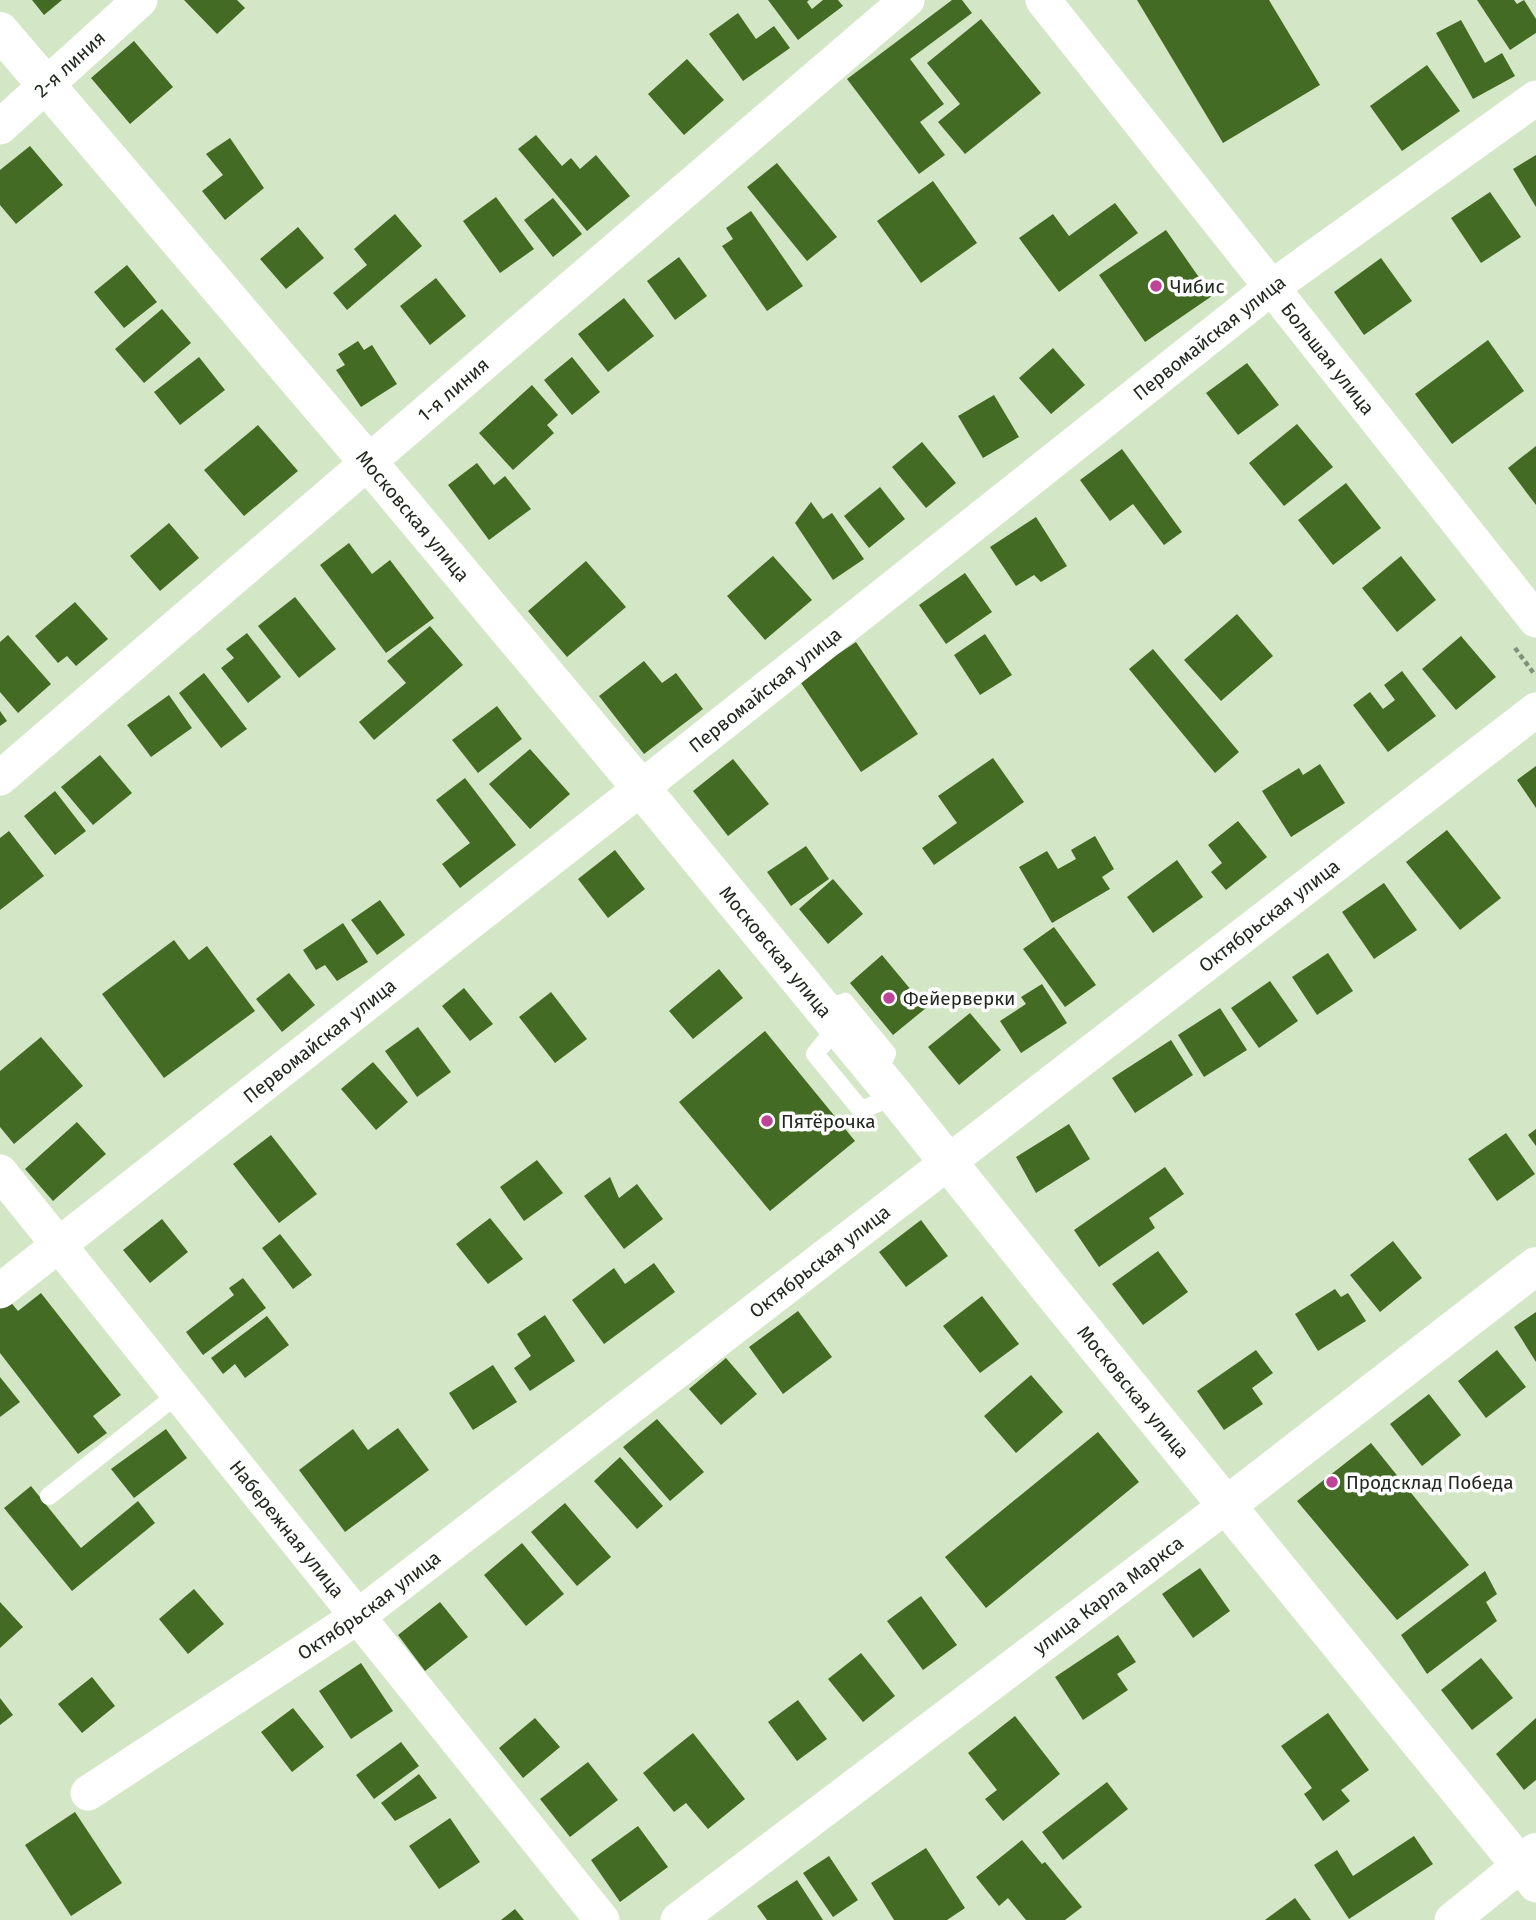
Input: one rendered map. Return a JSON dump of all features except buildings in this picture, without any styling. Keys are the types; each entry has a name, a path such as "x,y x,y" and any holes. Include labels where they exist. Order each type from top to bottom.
{"street":[{"name":"2-я линия","path":"0,127 140,0"},
{"name":"1-я линия","path":"0,778 907,0"},
{"name":"Большая улица","path":"1043,0 1536,620"},
{"name":"Московская улица","path":"0,31 368,462 641,788 1227,1505 1531,1867"},
{"name":"Первомайская улица","path":"0,1291 641,788 1271,288 1536,97"},
{"name":"Октябрьская улица","path":"88,1793 357,1617 1536,710"},
{"name":"Набережная улица","path":"0,1172 602,1920"},
{"name":"улица Карла Маркса","path":"678,1920 1227,1505 1536,1266"},
{"path":"1452,1920 1531,1867"}],"lane":[{"path":"49,1496 178,1394"}],"place":[{"name":"Чибис","path":"1156,286"},
{"name":"Фейерверки","path":"889,998"},
{"name":"Пятёрочка","path":"767,1121"},
{"name":"Продсклад Победа","path":"1332,1482"}]}
